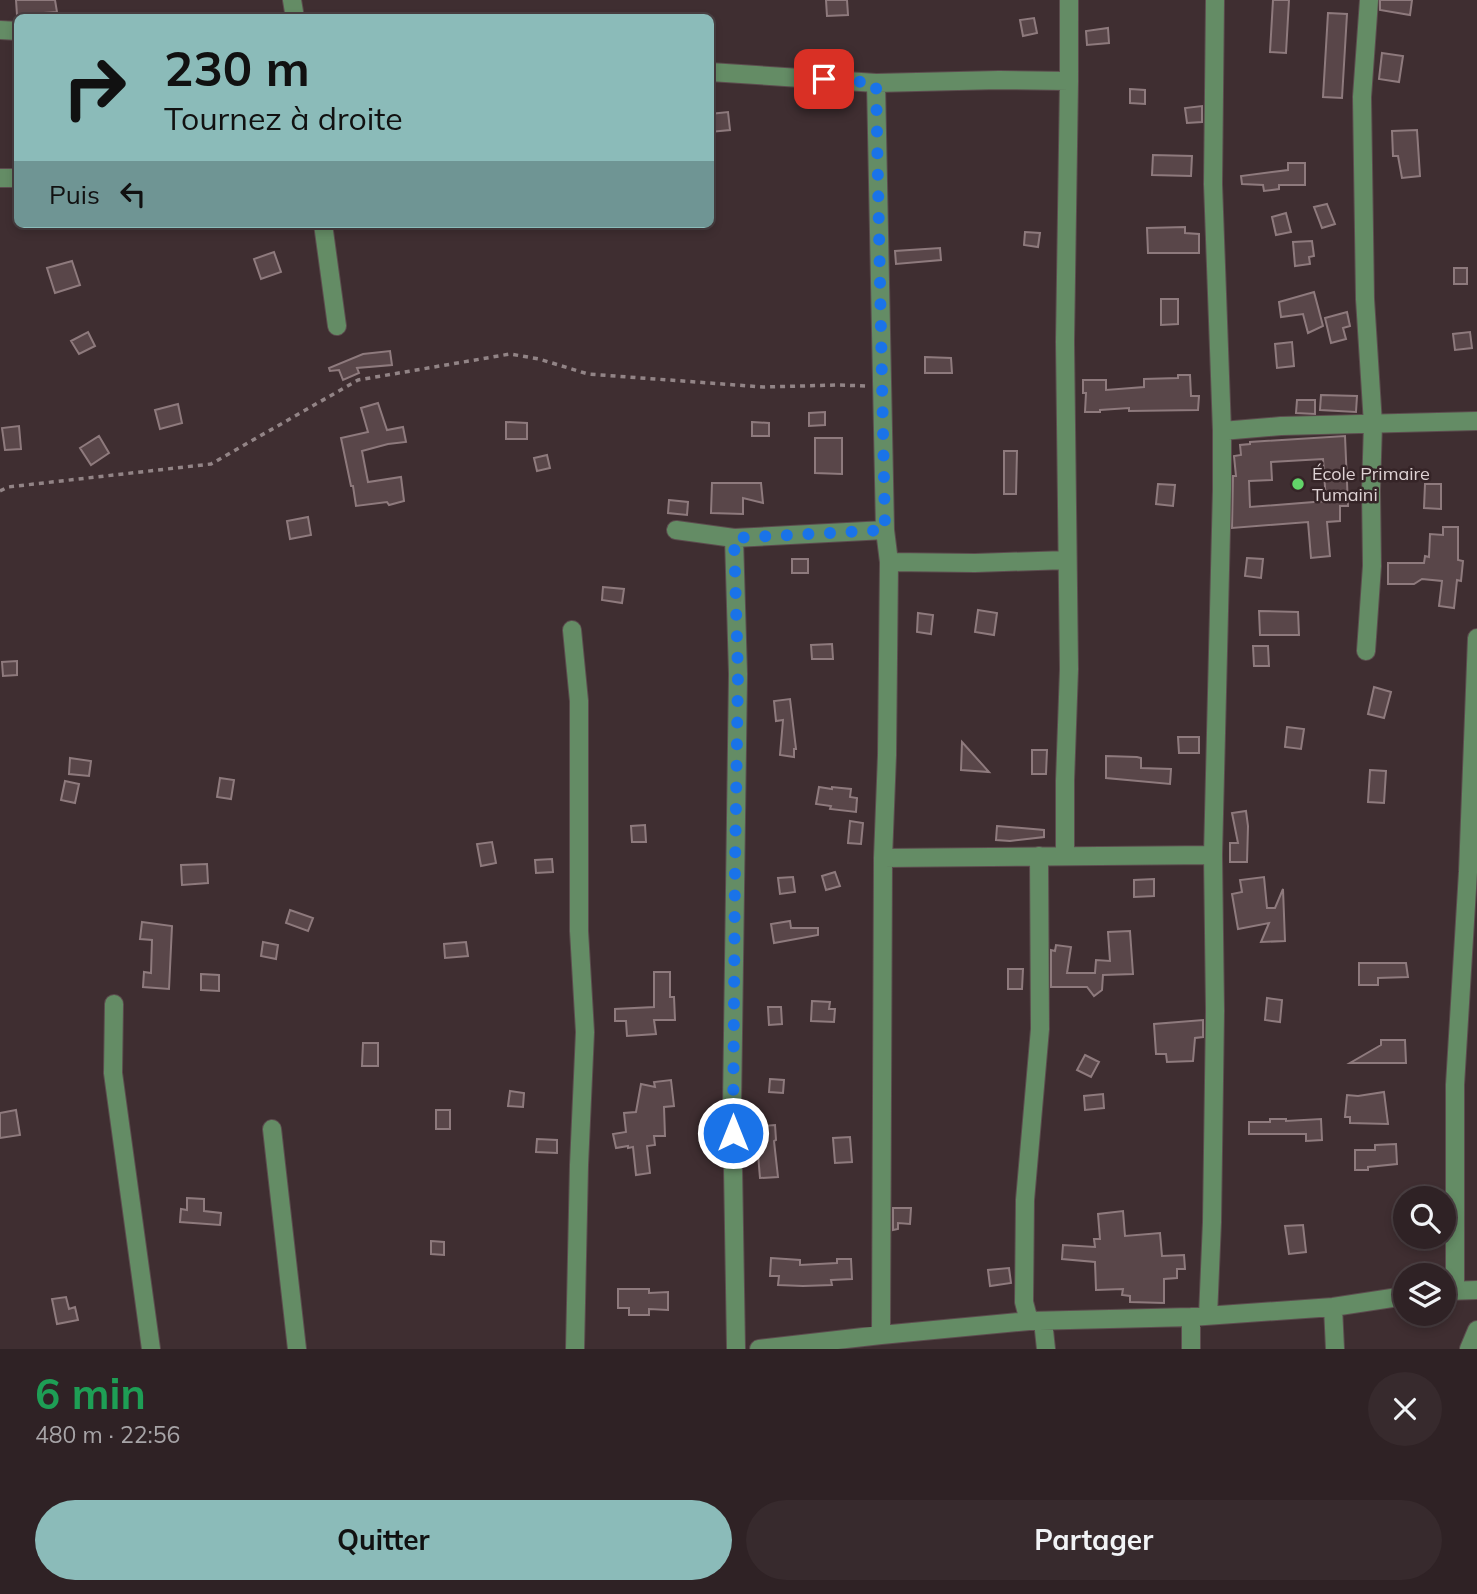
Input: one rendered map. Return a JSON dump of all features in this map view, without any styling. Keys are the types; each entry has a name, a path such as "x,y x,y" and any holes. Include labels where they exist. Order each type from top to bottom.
{"street":[{"path":"1065,856 1069,668 1065,342 1069,0"},
{"path":"1191,1349 1200,1316 1212,1222 1215,1011 1213,855 1222,489 1213,184 1215,0"},
{"path":"1366,651 1372,566 1373,424 1365,299 1362,97 1369,0"},
{"path":"714,72 876,83 999,79 1069,81"},
{"path":"876,83 885,530 889,562 883,858 881,1335"},
{"path":"324,228 337,326"},
{"path":"1222,431 1281,426 1477,421"},
{"path":"676,530 734,538 885,530"},
{"path":"734,538 738,674 732,1106 736,1349"},
{"path":"889,562 975,563 1067,559"},
{"path":"572,630 579,701 579,931 585,1032 575,1349"},
{"path":"1451,1263 1455,1084 1468,872 1477,638"},
{"path":"883,858 1213,855"},
{"path":"1039,856 1040,1029 1025,1200 1024,1302 1036,1321 1046,1349"},
{"path":"114,1004 113,1073 151,1349"},
{"path":"272,1129 298,1349"},
{"path":"1456,1290 1477,1290"},
{"path":"760,1349 853,1344 881,1335 1036,1321 1200,1316 1333,1307 1393,1298"},
{"path":"1333,1307 1335,1349"},
{"path":"1469,1349 1477,1330"}],"path":[{"path":"0,491 8,487 211,464 358,380 510,354 539,359 588,374 763,387 882,387"}],"building":[{"path":"16,0 55,0 57,12 17,14"},
{"path":"826,0 847,0 848,15 827,16"},
{"path":"1273,0 1289,0 1286,53 1270,52"},
{"path":"1380,0 1412,0 1410,15 1380,10"},
{"path":"1328,13 1347,14 1342,98 1323,97"},
{"path":"1034,18 1037,33 1023,36 1020,20"},
{"path":"1108,28 1109,43 1087,45 1086,31"},
{"path":"1382,53 1403,56 1399,82 1379,79"},
{"path":"1130,89 1145,90 1145,104 1130,103"},
{"path":"1202,106 1202,122 1187,123 1185,108"},
{"path":"728,112 730,130 714,132 714,114"},
{"path":"1417,130 1420,176 1402,178 1398,156 1393,156 1392,131"},
{"path":"1153,155 1192,156 1191,176 1152,175"},
{"path":"1288,163 1305,163 1305,185 1279,185 1279,189 1264,191 1263,185 1242,184 1241,176 1288,170"},
{"path":"1327,204 1335,224 1322,228 1314,207"},
{"path":"1286,213 1291,232 1276,235 1272,217"},
{"path":"1185,227 1185,233 1199,234 1199,253 1148,253 1147,228"},
{"path":"1025,232 1040,233 1038,247 1024,245"},
{"path":"1312,241 1314,256 1309,257 1310,264 1295,266 1293,242"},
{"path":"940,248 941,260 896,264 895,251"},
{"path":"274,252 281,272 261,279 254,259"},
{"path":"72,261 80,285 55,293 47,268"},
{"path":"1454,268 1467,268 1467,284 1454,284"},
{"path":"1314,292 1323,326 1308,333 1303,314 1281,317 1279,302"},
{"path":"1161,299 1178,299 1178,324 1161,325"},
{"path":"1347,312 1350,326 1343,328 1346,339 1331,343 1325,318"},
{"path":"88,332 95,346 79,354 71,341"},
{"path":"1470,332 1472,348 1455,350 1453,334"},
{"path":"1292,342 1294,366 1277,368 1275,344"},
{"path":"390,351 392,365 357,368 359,373 343,380 339,370 330,371 329,368 363,354"},
{"path":"925,357 951,358 952,373 925,373"},
{"path":"1178,375 1190,375 1191,396 1199,396 1198,410 1129,411 1129,408 1085,412 1086,393 1083,393 1083,380 1106,380 1106,390 1144,387 1144,379 1178,378"},
{"path":"1321,395 1357,396 1356,412 1320,410"},
{"path":"1297,400 1315,400 1315,414 1296,413"},
{"path":"378,403 387,430 403,427 406,442 362,451 368,482 401,477 404,501 389,505 387,502 356,506 341,438 368,432 361,408"},
{"path":"178,404 182,423 160,429 155,410"},
{"path":"825,412 825,425 809,426 809,413"},
{"path":"506,422 527,423 527,439 506,439"},
{"path":"752,422 769,423 769,436 752,436"},
{"path":"19,426 21,449 5,450 2,428"},
{"path":"99,436 109,453 91,465 80,448"},
{"path":"1345,436 1348,506 1340,506 1340,521 1327,522 1330,556 1311,558 1308,522 1232,528 1233,476 1236,476 1234,456 1241,455 1240,445 1250,442","holes":["1323,459 1326,501 1250,507 1249,481 1272,480 1271,462"]},
{"path":"815,438 842,438 842,474 815,473"},
{"path":"1004,451 1017,451 1016,494 1004,494"},
{"path":"547,455 550,468 537,471 534,458"},
{"path":"712,483 761,483 763,503 743,498 743,514 711,513"},
{"path":"1158,484 1175,485 1173,506 1156,504"},
{"path":"1425,484 1441,484 1441,509 1424,508"},
{"path":"669,500 688,502 687,515 668,513"},
{"path":"308,517 311,535 290,539 287,521"},
{"path":"1443,527 1458,527 1458,560 1463,561 1461,581 1457,580 1454,608 1439,606 1442,581 1422,579 1414,584 1388,584 1388,563 1424,563 1425,556 1429,557 1430,534 1443,535"},
{"path":"1247,558 1263,559 1261,578 1245,576"},
{"path":"792,559 808,559 808,573 792,573"},
{"path":"603,587 624,589 622,603 602,600"},
{"path":"978,610 997,613 994,635 975,632"},
{"path":"1259,611 1298,612 1299,635 1260,635"},
{"path":"918,613 933,615 931,634 917,632"},
{"path":"832,644 833,659 812,659 811,645"},
{"path":"1253,646 1268,646 1269,666 1254,666"},
{"path":"17,661 17,675 3,676 2,662"},
{"path":"1374,687 1391,692 1384,718 1368,714"},
{"path":"790,699 796,749 794,757 780,755 783,720 776,721 774,701"},
{"path":"1287,727 1304,729 1301,749 1285,747"},
{"path":"1178,737 1199,737 1199,753 1179,753"},
{"path":"962,742 989,772 961,770"},
{"path":"1032,750 1047,750 1046,774 1032,774"},
{"path":"1106,756 1137,757 1141,758 1141,768 1171,769 1170,784 1106,778"},
{"path":"70,758 91,761 89,776 69,774"},
{"path":"1370,770 1386,771 1384,803 1368,802"},
{"path":"220,778 234,780 231,799 217,797"},
{"path":"65,781 79,784 75,803 61,800"},
{"path":"819,787 851,789 850,797 857,798 856,812 830,809 831,806 816,804"},
{"path":"1246,811 1247,862 1230,862 1230,843 1238,843 1232,813"},
{"path":"850,821 863,823 861,844 848,843"},
{"path":"645,825 646,842 632,842 631,826"},
{"path":"997,826 1044,830 1044,837 996,840"},
{"path":"492,842 496,863 481,866 477,844"},
{"path":"552,859 553,872 536,873 535,860"},
{"path":"207,864 208,883 182,885 181,865"},
{"path":"835,872 840,886 826,890 822,876"},
{"path":"793,877 795,892 780,894 778,878"},
{"path":"1264,877 1267,908 1275,908 1283,889 1285,941 1261,942 1269,923 1238,929 1232,894 1242,892 1240,880"},
{"path":"1154,879 1154,896 1134,897 1134,880"},
{"path":"290,910 313,918 308,931 286,923"},
{"path":"790,921 791,928 818,928 818,935 774,943 771,924"},
{"path":"142,922 172,926 169,989 143,987 144,972 151,973 152,940 140,939"},
{"path":"1130,931 1133,974 1103,975 1102,990 1094,996 1087,987 1051,987 1051,950 1055,951 1056,945 1071,947 1067,973 1095,973 1096,960 1110,961 1108,932"},
{"path":"263,942 278,945 276,959 261,956"},
{"path":"466,942 468,956 445,958 444,944"},
{"path":"1359,963 1406,963 1408,977 1378,978 1378,985 1359,985"},
{"path":"1008,969 1023,969 1022,989 1008,989"},
{"path":"654,972 670,972 670,997 674,997 675,1020 654,1020 656,1034 627,1036 626,1021 615,1021 615,1009 654,1007"},
{"path":"201,974 219,975 219,991 201,990"},
{"path":"1267,998 1282,1000 1280,1022 1265,1020"},
{"path":"812,1001 830,1002 829,1009 835,1009 834,1022 811,1021"},
{"path":"768,1007 781,1007 782,1024 769,1025"},
{"path":"1203,1020 1203,1037 1195,1038 1193,1061 1167,1062 1166,1054 1156,1054 1154,1024"},
{"path":"1381,1040 1405,1040 1406,1063 1350,1063 1381,1045"},
{"path":"363,1043 378,1043 378,1066 362,1066"},
{"path":"1085,1055 1099,1062 1091,1077 1077,1070"},
{"path":"770,1079 784,1080 783,1093 769,1092"},
{"path":"671,1080 674,1106 664,1107 665,1136 654,1136 655,1145 647,1146 650,1173 636,1175 633,1147 616,1148 613,1134 626,1132 624,1113 636,1112 641,1084 655,1087 654,1082"},
{"path":"510,1091 524,1093 523,1107 508,1106"},
{"path":"1384,1092 1388,1124 1350,1123 1350,1117 1345,1117 1347,1095"},
{"path":"1103,1094 1104,1108 1085,1110 1084,1096"},
{"path":"16,1110 20,1135 0,1138 0,1113"},
{"path":"436,1110 450,1110 450,1129 436,1129"},
{"path":"1270,1119 1321,1119 1322,1140 1306,1141 1306,1134 1249,1134 1249,1122 1270,1122"},
{"path":"775,1125 778,1177 760,1178 757,1142 750,1142 749,1127"},
{"path":"850,1137 852,1162 835,1163 833,1138"},
{"path":"537,1139 557,1140 557,1153 536,1152"},
{"path":"1396,1144 1397,1164 1355,1170 1355,1150 1375,1150 1375,1145"},
{"path":"187,1198 204,1199 204,1211 221,1213 220,1225 180,1222 181,1209 187,1210"},
{"path":"893,1208 911,1208 910,1224 898,1223 898,1229 893,1230"},
{"path":"1123,1211 1125,1236 1160,1233 1162,1256 1184,1255 1185,1269 1177,1269 1177,1278 1164,1279 1164,1303 1130,1302 1130,1296 1122,1295 1123,1289 1096,1290 1095,1262 1062,1259 1063,1245 1095,1247 1094,1239 1100,1239 1098,1214"},
{"path":"1303,1225 1306,1252 1289,1254 1285,1226"},
{"path":"431,1241 444,1242 444,1255 431,1254"},
{"path":"771,1258 800,1260 800,1265 837,1263 837,1259 851,1259 852,1279 831,1280 832,1285 778,1285 779,1276 770,1276"},
{"path":"1009,1268 1011,1283 990,1286 988,1270"},
{"path":"618,1289 649,1289 649,1293 668,1292 668,1310 649,1309 649,1315 629,1315 629,1308 618,1308"},
{"path":"66,1297 69,1309 75,1307 78,1320 57,1324 52,1299"}],"place":[{"name":"École Primaire Tumaini","path":"1298,484"}],"route":[{"path":"733,1133 738,674 734,538 885,530 876,83 824,79"}]}
